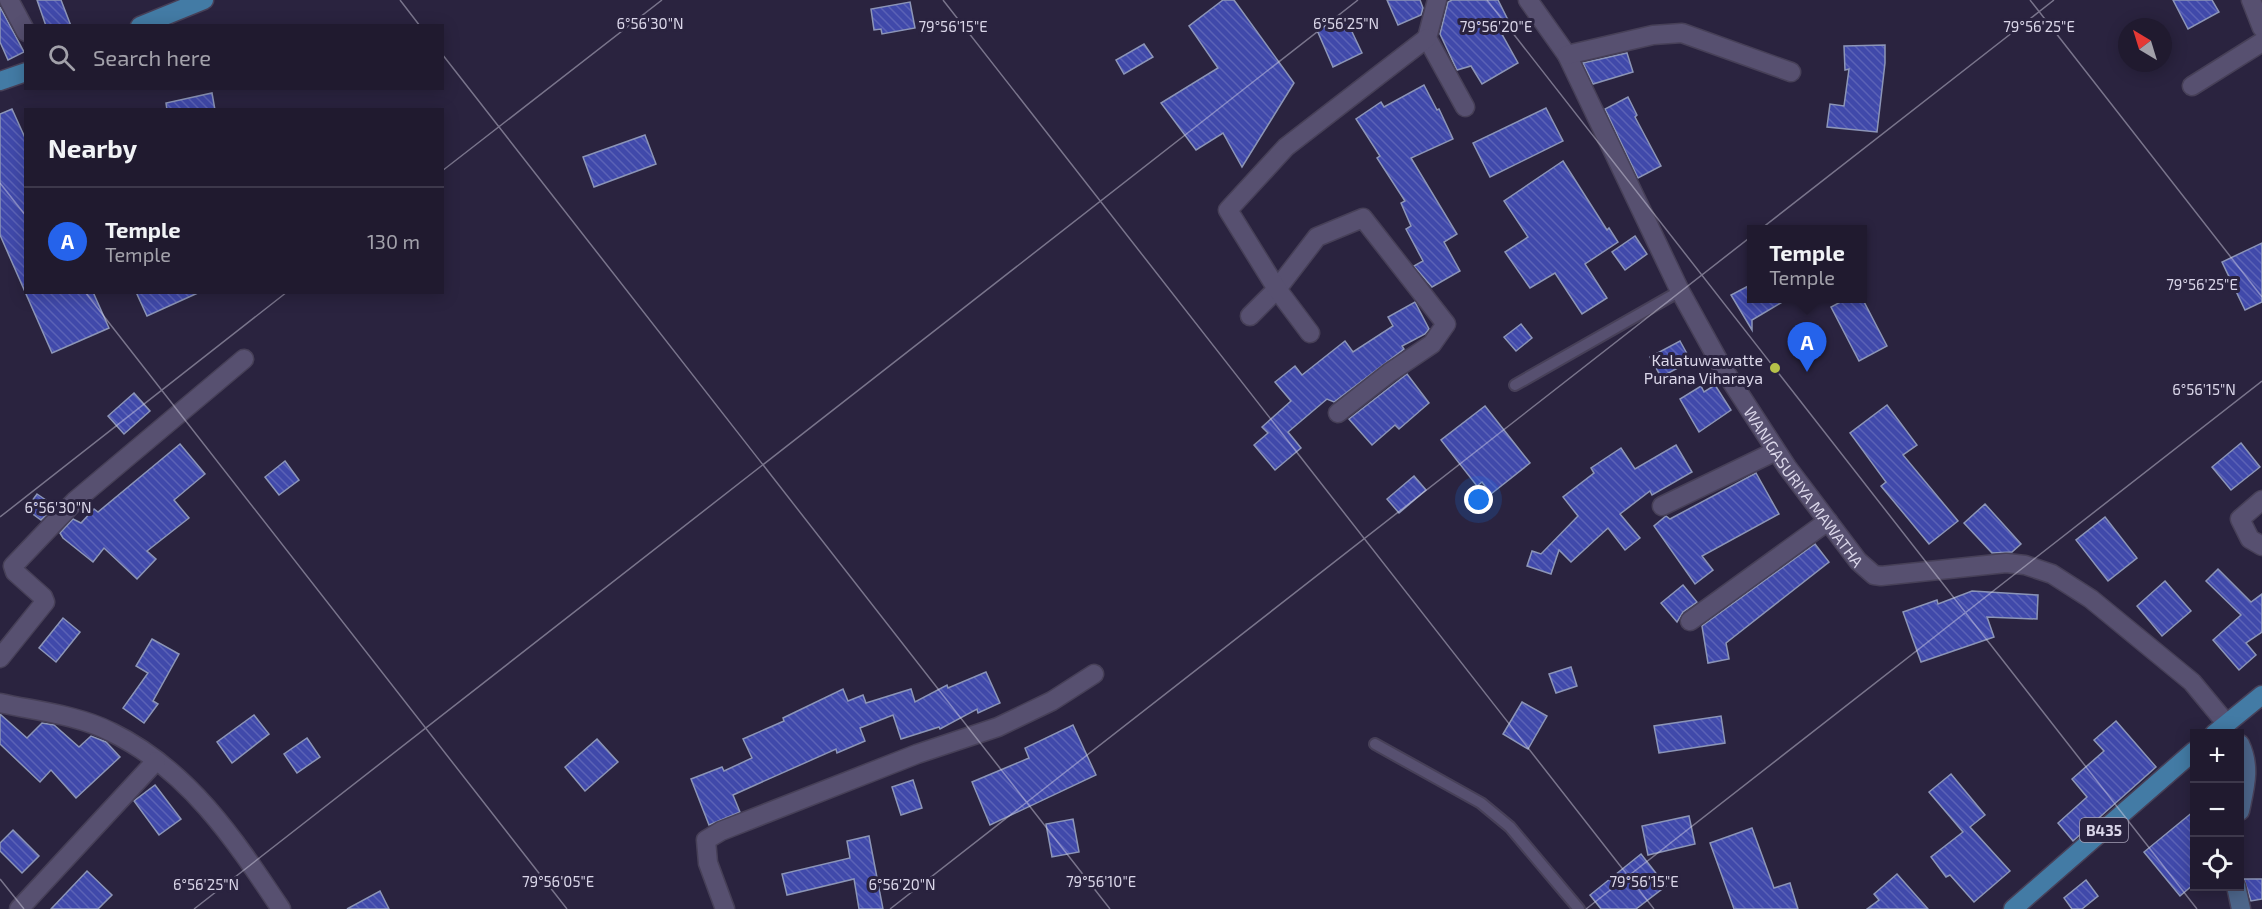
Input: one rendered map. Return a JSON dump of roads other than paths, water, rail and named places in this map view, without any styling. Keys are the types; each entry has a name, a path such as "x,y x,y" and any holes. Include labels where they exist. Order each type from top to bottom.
{"main road":[{"path":"145,24 204,0"},
{"path":"0,81 24,73"},
{"path":"2225,729 2262,695"},
{"name":"B435","path":"2013,909 2190,754"}],"street":[{"path":"9,0 24,28"},
{"path":"1310,333 1277,289 1228,210 1286,147 1426,38 1437,0"},
{"name":"WANIGASURIYA MAWATHA","path":"1528,0 1567,55 1680,291 1722,366 1776,451 1858,561 1874,575 2006,563 2025,565 2052,574 2140,637 2192,682 2223,729"},
{"path":"2251,0 2262,28"},
{"path":"1567,55 1653,35 1682,33 1791,72"},
{"path":"1426,38 1465,107"},
{"path":"2192,86 2262,42"},
{"path":"1250,316 1277,289 1317,237 1363,218 1446,324 1432,344 1338,412"},
{"path":"0,658 45,602 43,597 15,572 14,566 75,501 244,359"},
{"path":"1662,506 1776,451"},
{"path":"2262,501 2240,519 2250,539 2262,546"},
{"path":"1690,621 1828,521"},
{"path":"725,909 708,862 706,840 721,831 917,754 998,727 1052,701 1094,674"},
{"path":"0,703 83,722 112,732 182,779 230,833 281,909"},
{"path":"2244,753 2247,759 2247,781 2244,794"},
{"path":"19,909 156,761"},
{"path":"2237,891 2241,909"}],"lane":[{"path":"1515,385 1680,291"},
{"path":"1375,744 1481,803 1510,827 1579,909"}],"place":[{"name":"Kalatuwawatte Purana Viharaya","path":"1775,368"},
{"name":"Temple","path":"1807,372"}]}
